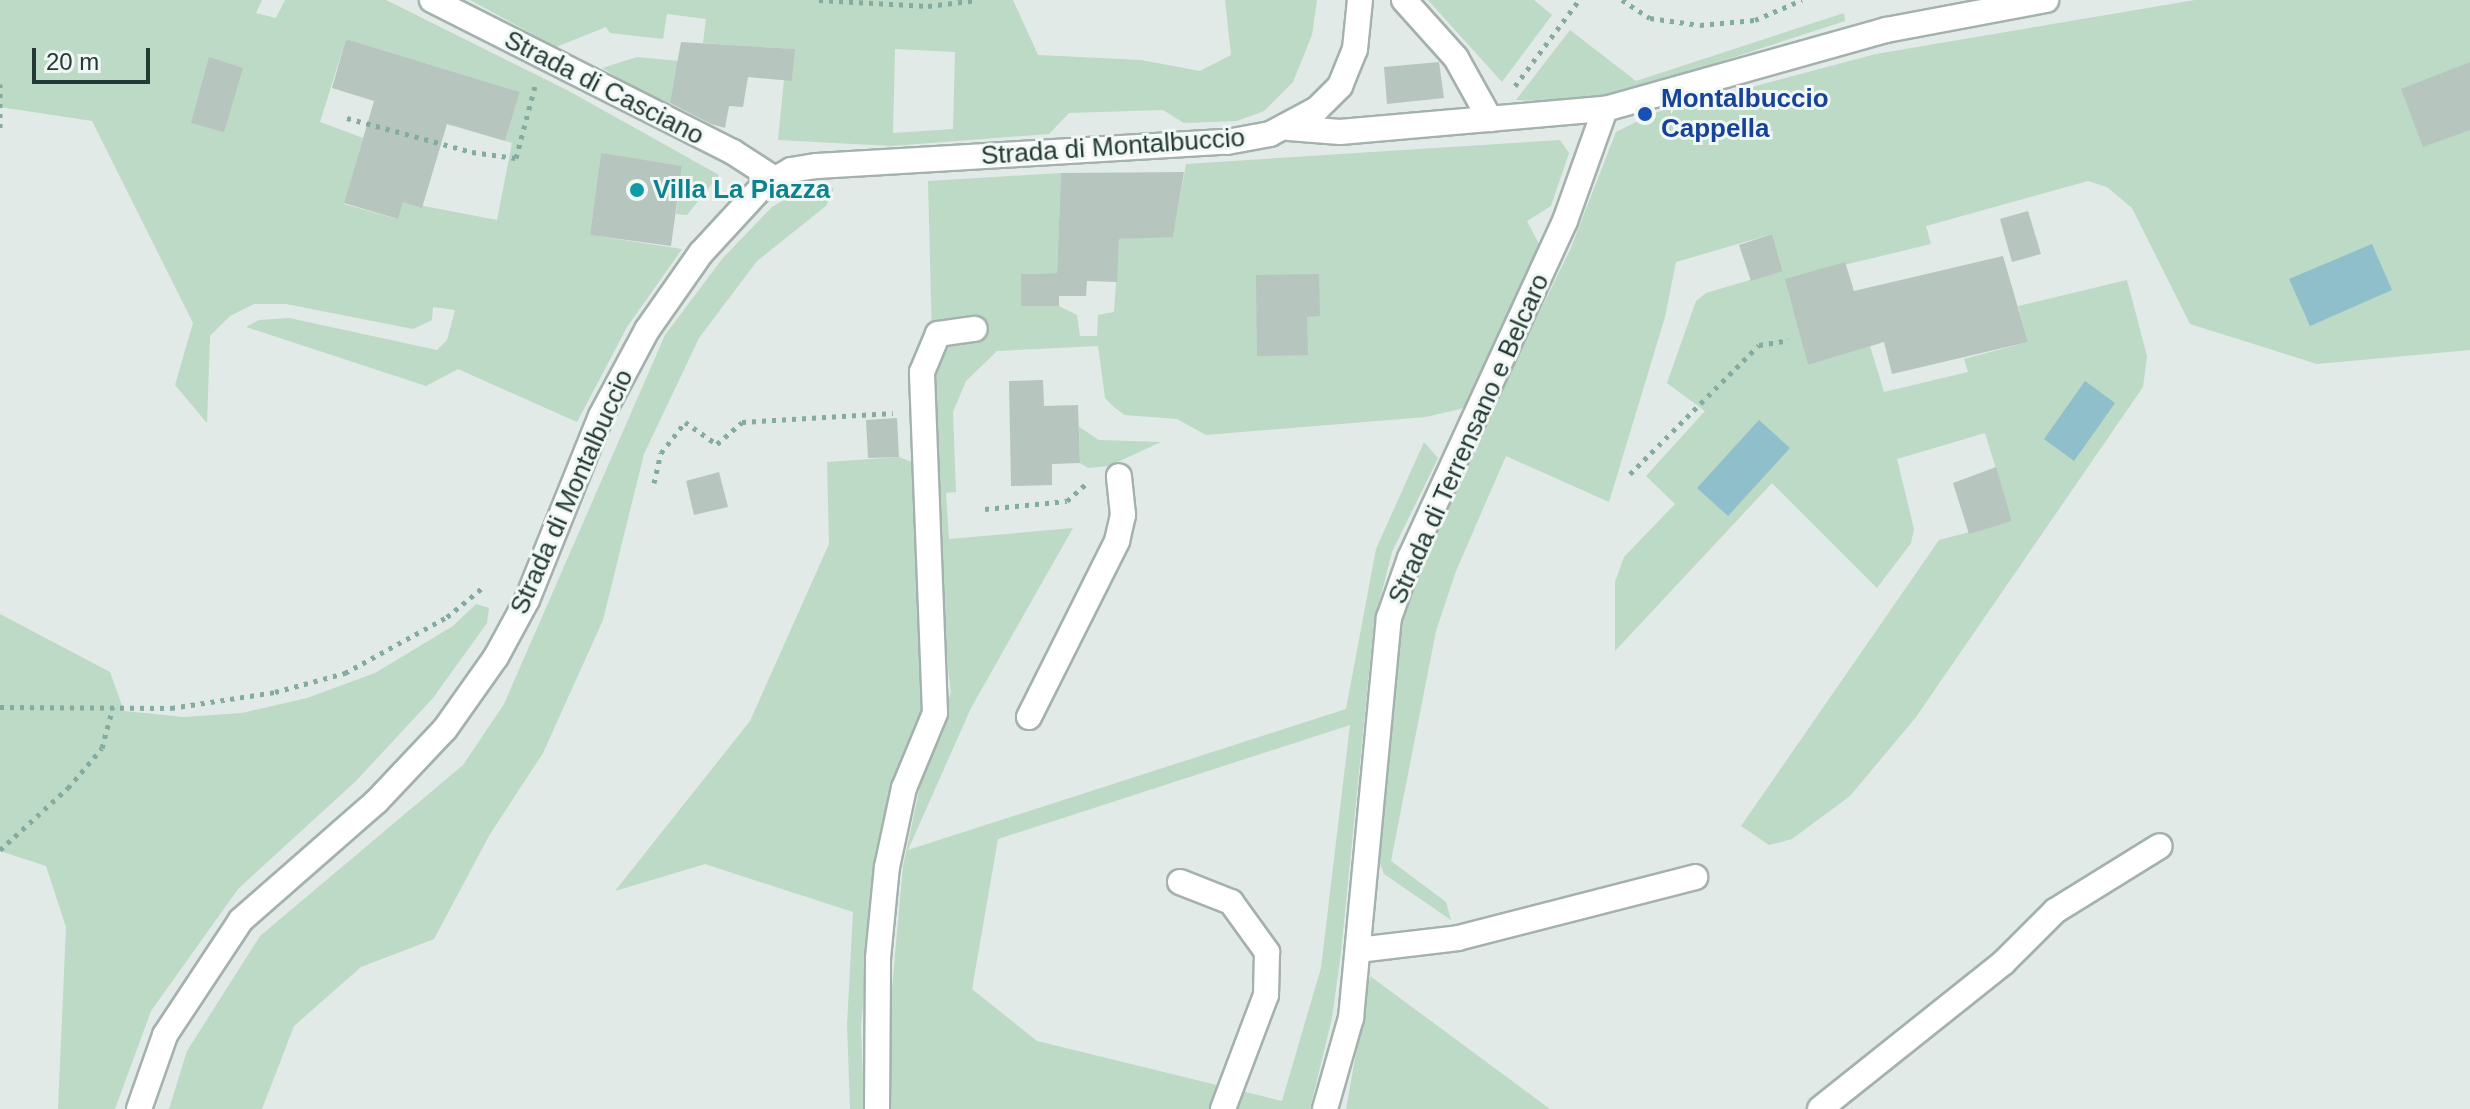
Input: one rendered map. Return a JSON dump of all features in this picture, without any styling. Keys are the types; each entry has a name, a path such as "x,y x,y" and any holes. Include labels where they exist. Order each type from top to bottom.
{"street":[{"name":"Strada di Casciano","path":"432,0 745,158 773,178"},
{"name":"Strada di Montalbuccio","path":"139,1109 165,1035 241,920 376,802 445,729 496,657 527,600 601,416 647,330 701,253 773,178 817,166 1227,142 1289,128 1340,86 1355,49 1360,0"},
{"path":"1404,0 1456,58 1490,119"},
{"path":"1289,128 1340,132 1605,109 1886,30 2046,0"},
{"name":"Strada di Terrensano e Belcaro","path":"1325,1109 1351,1018 1389,618 1410,558 1561,232 1605,109"},
{"path":"877,1109 878,958 887,867 904,788 935,713 922,412 925,358 938,334 975,329"},
{"path":"1029,717 1117,541 1123,515 1119,476"},
{"path":"1820,1109 1991,973 2055,911 2160,846"},
{"path":"1358,950 1458,938 1695,877"},
{"path":"1180,882 1231,902 1267,952 1266,995 1223,1109"}],"path":[{"path":"819,0 928,6 978,0"},
{"path":"1508,95 1579,0"},
{"path":"1622,0 1650,18 1700,25 1755,20 1802,0"},
{"path":"347,118 472,152 516,158 533,88 542,80 582,78"},
{"path":"0,84 0,129"},
{"path":"1630,474 1759,345 1789,340"},
{"path":"654,483 661,453 685,422 717,444 742,422 922,412"},
{"path":"985,509 1067,501 1094,478"},
{"path":"0,707 221,703 345,673 447,617 482,588"},
{"path":"0,850 68,788 102,748 113,707"}],"green space":[{"path":"0,0 262,0 256,13 276,18 285,0 386,0 567,90 719,175 687,215 676,214 682,166 601,154 590,235 682,249 627,327 577,422 458,369 426,386 246,327 259,320 289,318 437,350 447,340 455,310 433,307 432,320 413,329 286,304 254,304 230,316 210,336 207,423 175,385 193,323 92,121 0,107","holes":["346,39 520,92 505,141 512,143 497,220 403,202 397,219 344,204 363,138 320,122"]},
{"path":"470,0 1013,0 1038,55 1141,60 1200,71 1231,55 1225,0 1317,0 1312,35 1293,82 1264,111 1237,121 1184,123 1163,110 1069,113 1049,134 892,146 778,140 784,80 792,80 794,49 703,43 706,19 667,14 663,39 610,33 606,27 556,47","holes":["895,49 955,52 953,129 893,133"]},
{"path":"1428,0 1534,0 1552,15 1502,82"},
{"path":"2195,0 2470,0 2470,350 2317,364 2190,324 2132,208 2107,187 2088,181 1926,226 1931,244 1786,279 1808,365 1870,346 1884,392 1968,372 1964,359 2028,342 2018,306 2127,280 2147,356 2143,387 1916,717 1850,796 1792,839 1769,845 1741,826 1939,540 2012,521 1985,433 1897,459 1914,529 1911,543 1877,588 1772,483 1615,651 1615,582 1624,557 1675,504 1646,476 1705,411 1667,383 1696,301 1706,293 1783,270 1772,234 1676,262 1665,317 1609,502 1506,456 1456,571 1436,631 1391,861 1446,902 1451,920 1384,874 1378,858 1398,619 1418,560 1570,250 1616,132 1654,113 1876,54"},
{"path":"1844,13 1845,21 1624,93 1575,102 1516,100 1570,30 1636,81"},
{"path":"637,57 678,61 669,109 602,68"},
{"path":"1560,140 1569,153 1551,206 1527,221 1539,244 1464,408 1426,417 1206,435 1177,419 1125,415 1115,408 1105,398 1098,346 997,351 966,381 953,412 956,492 946,493 949,539 1073,528 971,708 908,850 1346,709 1376,549 1424,442 1438,458 1392,552 1374,623 1341,953 1332,1018 1310,1109 891,1109 890,1011 903,866 922,777 951,693 938,581 928,181 1061,173 1057,273 1021,274 1021,306 1059,306 1077,315 1080,336 1097,336 1098,315 1114,312 1119,239 1173,236 1186,164","holes":["1350,725 1321,968 1282,1101 1037,1041 972,989 998,839"]},
{"path":"834,188 826,206 757,261 699,338 644,454 603,620 543,753 490,834 434,939 361,967 294,1026 262,1109 169,1109 187,1051 260,936 463,765 504,704 665,335 722,259 772,207 792,195"},
{"path":"1079,427 1099,440 1161,442 1109,466 1088,468 1080,463"},
{"path":"899,457 914,463 923,718 892,784 874,868 861,1027 864,1109 850,1109 847,1025 853,912 705,864 615,891 750,721 829,544 827,462"},
{"path":"476,604 489,608 487,623 433,698 356,781 238,889 151,1011 115,1109 58,1109 66,927 46,866 0,851 0,614 110,672 124,711 184,717 242,713 307,698 375,673 453,626"},
{"path":"1370,976 1550,1109 1346,1109"}],"water":[{"path":"2372,244 2392,290 2310,326 2289,279"},
{"path":"2085,381 2115,403 2074,461 2044,439"},
{"path":"1759,420 1790,448 1728,516 1697,488"}],"building":[{"path":"346,39 520,92 505,141 447,124 422,208 403,202 398,219 344,203 374,101 332,88"},
{"path":"681,42 795,49 792,81 748,77 743,107 729,106 725,128 711,124 670,103"},
{"path":"209,57 243,68 224,132 191,123"},
{"path":"1439,62 1444,98 1387,104 1384,67"},
{"path":"2470,62 2470,130 2423,147 2401,89"},
{"name":"Villa La Piazza","path":"601,153 682,166 671,246 590,235"},
{"path":"1184,172 1173,237 1119,239 1117,282 1087,281 1086,296 1059,296 1059,306 1021,306 1021,274 1057,273 1061,173"},
{"path":"2028,211 2041,254 2012,262 2000,219"},
{"path":"1772,234 1783,271 1751,281 1739,245"},
{"path":"2003,256 2028,342 1892,374 1884,342 1808,365 1785,279 1845,262 1854,291"},
{"path":"1319,274 1320,316 1307,317 1308,355 1257,356 1256,275"},
{"path":"1043,380 1044,406 1078,405 1080,463 1052,464 1052,485 1011,486 1009,381"},
{"path":"897,418 899,457 868,458 866,420"},
{"path":"1996,467 2012,521 1969,534 1953,483"},
{"path":"719,472 728,507 694,515 686,481"}],"place":[{"name":"Montalbuccio Cappella","path":"1645,114"},
{"name":"Villa La Piazza","path":"637,190"}]}
